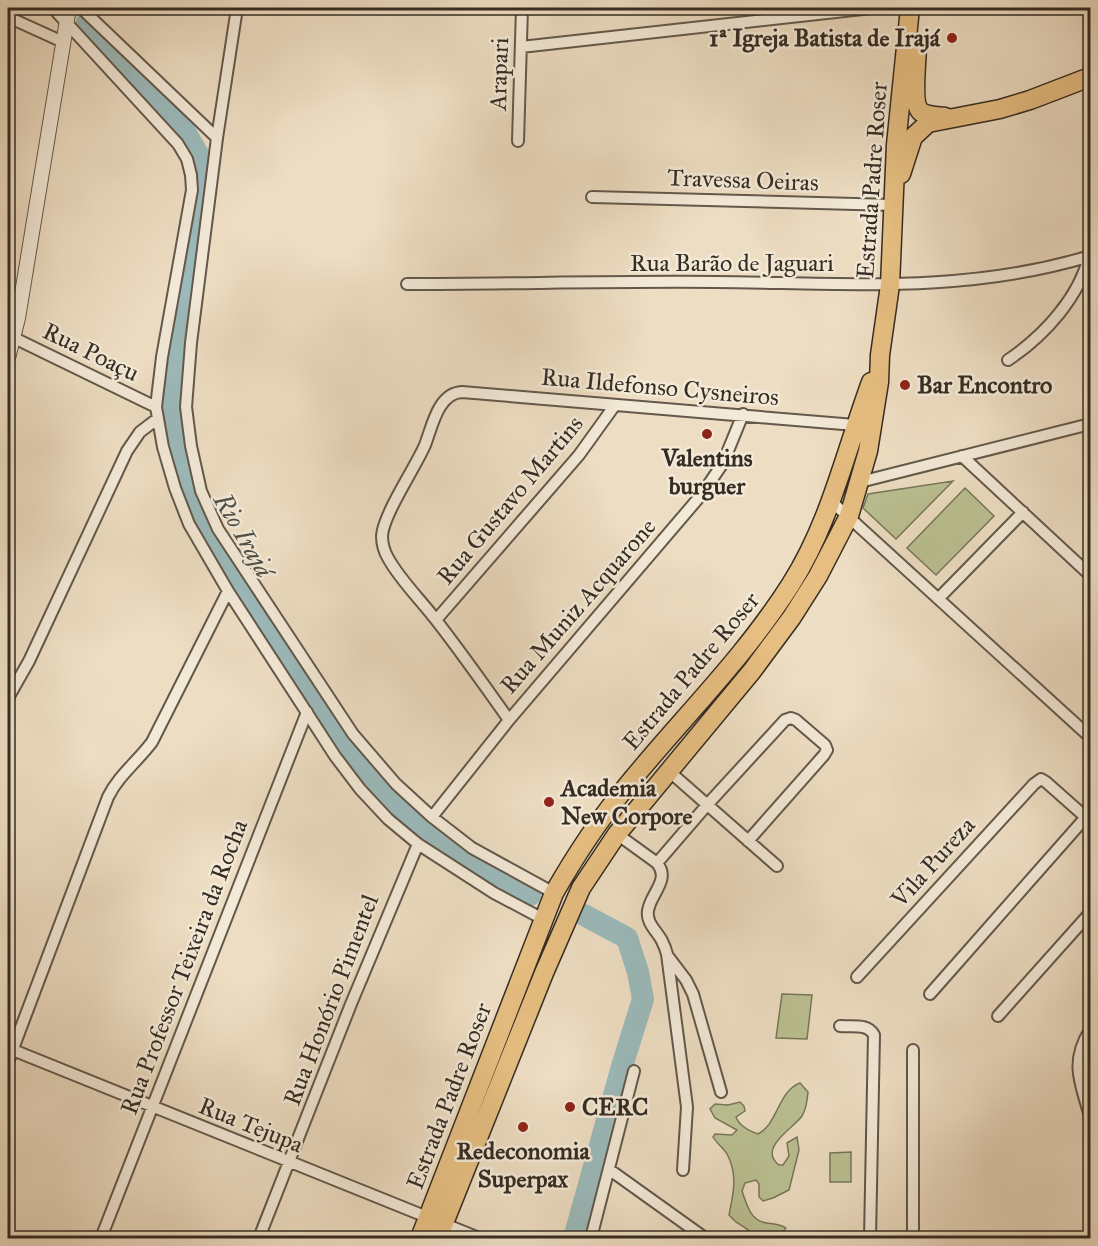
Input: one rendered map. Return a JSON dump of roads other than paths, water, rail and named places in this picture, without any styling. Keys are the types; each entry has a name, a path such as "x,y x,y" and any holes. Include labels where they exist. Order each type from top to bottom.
{"main road":[{"path":"910,10 916,43 915,95 917,106 919,110 928,115 950,118"},
{"name":"Estrada Padre Roser","path":"420,1239 437,1227 566,921 594,866 617,834 752,671 792,617 824,566 849,516 868,451 876,405 880,355 890,285 896,145 910,10"},
{"path":"893,203 913,137 923,126 950,118 1000,109 1090,77"},
{"name":"Estrada Padre Roser","path":"437,1227 554,893 578,852 622,792 742,654 786,593 818,534 880,355"}],"street":[{"path":"53,8 68,14 178,144 187,159 191,175 190,210 162,357 156,406 169,467 189,524 228,591 334,756 360,789 388,819 417,844 494,893 543,919"},
{"path":"81,8 217,138"},
{"path":"237,8 217,138 187,375 186,407 191,446 201,491 218,529 241,567 353,734 396,784 432,817 472,848 554,893"},
{"name":"Arapari","path":"518,141 522,8"},
{"path":"521,47 872,8"},
{"path":"8,358 68,14"},
{"path":"8,17 63,42"},
{"name":"Travessa Oeiras","path":"592,197 893,203"},
{"path":"1008,360 1036,338 1064,305 1076,287 1090,254"},
{"name":"Rua Barão de Jaguari","path":"407,284 716,282 890,285 981,279 1041,269 1090,254"},
{"name":"Rua Poaçu","path":"11,337 156,406"},
{"name":"Rua Ildefonso Cysneiros","path":"436,620 392,565 383,548 382,538 383,526 413,470 442,405 452,394 462,392 855,425"},
{"name":"Rua Gustavo Martins","path":"436,620 579,455 615,405"},
{"name":"Rua Muniz Acquarone","path":"432,817 509,720 702,494 723,463 743,414"},
{"path":"8,698 29,661 127,451 140,432 157,419"},
{"path":"860,482 1090,424"},
{"path":"962,456 1090,575"},
{"path":"831,501 1090,737"},
{"path":"939,598 1023,512"},
{"path":"8,1062 10,1049 115,782 141,758 152,742 228,591"},
{"path":"436,620 509,720"},
{"name":"Rua Professor Teixeira da Rocha","path":"101,1239 307,712"},
{"path":"657,863 785,720 791,718 811,732 825,745 827,750 748,841"},
{"path":"670,772 777,866"},
{"name":"Vila Pureza","path":"857,977 1026,789 1041,779 1044,780 1088,819"},
{"path":"930,994 1088,819"},
{"path":"617,834 657,863 663,875 648,908 647,916 662,940 667,954 687,1107 683,1170"},
{"name":"Rua Honório Pimentel","path":"259,1239 363,973 417,844"},
{"path":"998,1016 1090,913"},
{"path":"667,954 693,994 721,1092"},
{"path":"840,1026 867,1027 874,1035 870,1239"},
{"path":"1090,1030 1083,1042 1078,1062 1090,1116"},
{"name":"Rua Tejupa","path":"10,1049 289,1163 437,1227 480,1239"},
{"path":"913,1050 913,1239"},
{"path":"591,1239 634,1071"},
{"path":"609,1170 705,1239"}],"waterway":[{"name":"Rio Irajá","path":"87,23 184,130 201,159 204,184 178,338 171,407 179,468 197,521 226,569 333,729 375,783 403,812 451,849 530,895"},
{"name":"Rio Irajá","path":"574,1238 643,999 638,972 627,938 584,915"}],"place":[{"name":"1ª Igreja Batista de Irajá","path":"952,38"},
{"name":"Bar Encontro","path":"905,385"},
{"name":"Valentins burguer","path":"707,434"},
{"name":"Academia New Corpore","path":"549,802"},
{"name":"CERC","path":"570,1107"},
{"name":"Redeconomia Superpax","path":"523,1127"}]}
